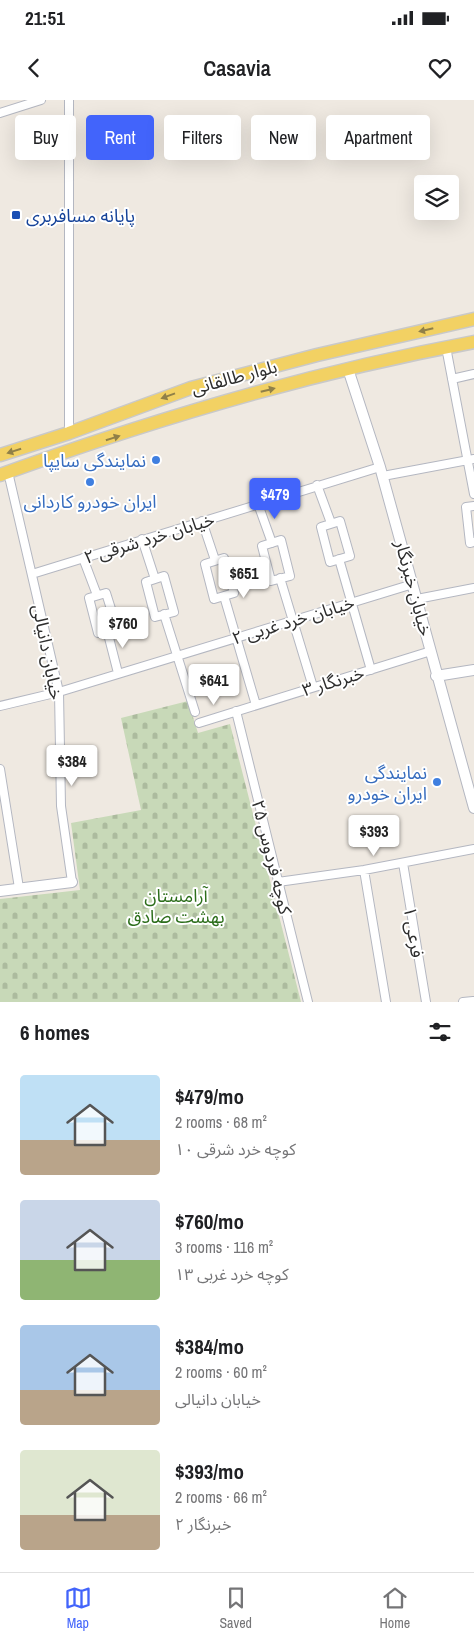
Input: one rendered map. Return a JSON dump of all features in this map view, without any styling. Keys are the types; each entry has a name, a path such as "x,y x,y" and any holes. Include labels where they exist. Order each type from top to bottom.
{"main road":[{"name":"بلوار طالقانی","path":"0,455 69,433 191,388 317,355 474,319"},
{"name":"بلوار طالقانی","path":"4,473 246,396 348,369 474,342"}],"street":[{"path":"0,114 41,100"},
{"path":"69,100 69,433"},
{"path":"446,348 471,460 474,494"},
{"name":"خیابان خبرنگار","path":"348,369 381,471 431,651 436,676 474,808"},
{"path":"452,378 474,374"},
{"name":"خیابان خرد شرقی ۲","path":"32,574 317,485 381,471 471,460"},
{"name":"خیابان دانیالی","path":"0,891 72,882 61,806 59,692 32,574 4,473"},
{"path":"317,485 331,523"},
{"path":"258,504 272,543"},
{"path":"474,506 466,507 470,543 474,542"},
{"path":"202,521 215,560"},
{"path":"340,521 350,556 330,562 321,527 331,523 340,521"},
{"path":"142,539 155,579"},
{"path":"281,540 290,576 271,581 262,546 272,543 281,540"},
{"path":"83,558 97,595"},
{"path":"224,558 234,593 214,599 205,564 215,560 224,558"},
{"path":"340,559 354,602 371,670"},
{"path":"164,576 174,612 164,614 155,617 146,582 164,576"},
{"path":"280,578 313,688"},
{"name":"خیابان خرد غربی ۲","path":"0,706 59,692 413,584"},
{"path":"417,599 474,588"},
{"path":"106,592 117,628 98,633 89,598 97,595 106,592"},
{"path":"224,596 256,705"},
{"path":"164,614 195,712"},
{"path":"107,630 118,674"},
{"name":"خبرنگار ۳","path":"199,723 431,651"},
{"path":"436,676 474,670"},
{"name":"کوچه فردوس ۲۵","path":"236,711 308,1002"},
{"path":"0,769 19,888"},
{"path":"278,882 364,870 474,849"},
{"name":"فرعی ۱","path":"403,862 426,1002"},
{"path":"364,870 386,1002"},
{"path":"464,1002 473,1001"}],"green space":[{"name":"آرامستان بهشت صادق","path":"188,701 198,733 230,724 301,1002 0,1002 0,899 80,890 71,823 141,810 121,718"}],"place":[{"name":"پایانه مسافربری","path":"16,215"},
{"name":"نمایندگی سایپا","path":"156,460"},
{"name":"ایران خودرو کاردانی","path":"90,482"},
{"name":"نمایندگی ایران خودرو","path":"437,782"}]}
